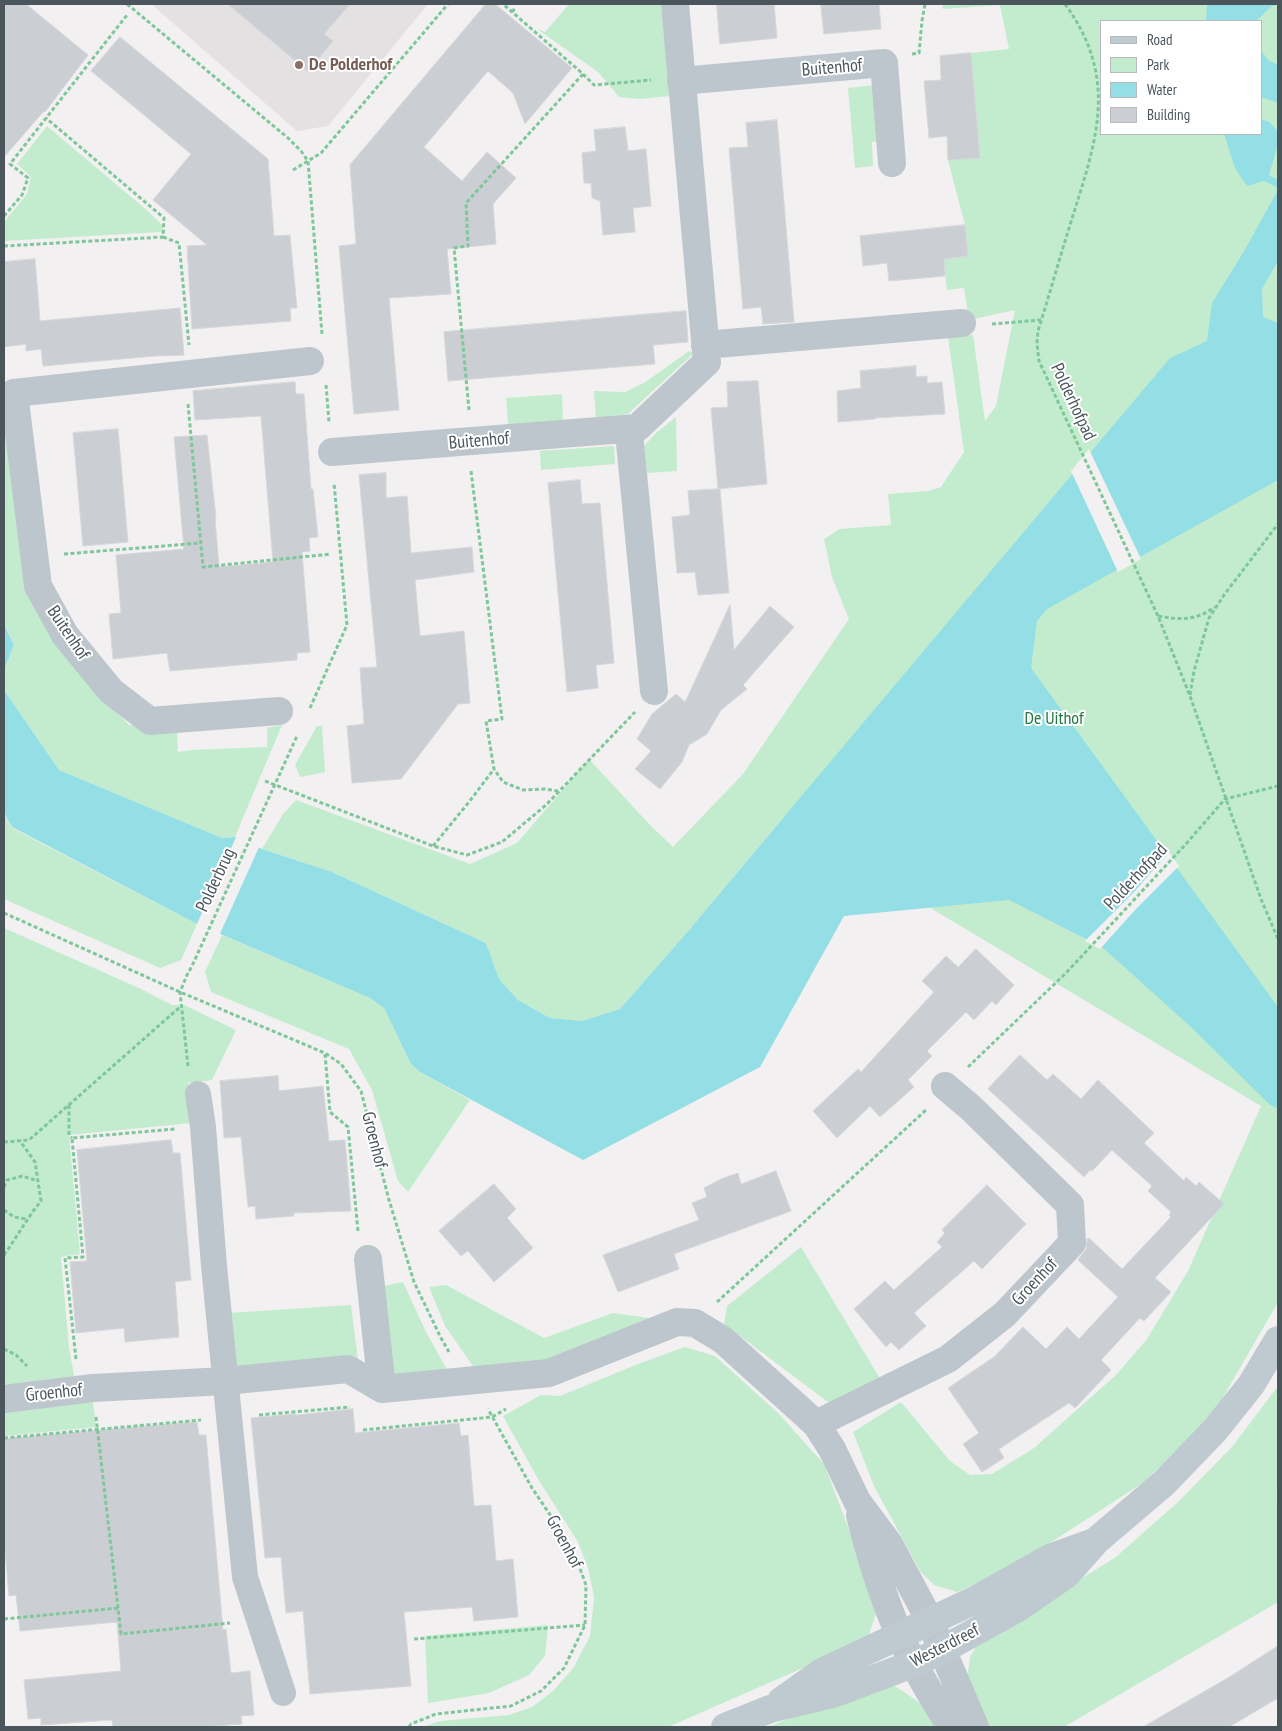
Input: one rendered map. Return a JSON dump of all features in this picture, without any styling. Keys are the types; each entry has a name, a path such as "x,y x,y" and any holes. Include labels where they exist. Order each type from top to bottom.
{"main road":[{"name":"Westerdreef","path":"725,1727 770,1709 833,1694 913,1664 1018,1608 1068,1574 1097,1540 1164,1483 1216,1430 1251,1385 1278,1340"},
{"name":"Westerdreef","path":"770,1709 822,1672 975,1600 1050,1558 1097,1540"}],"street":[{"name":"Buitenhof","path":"332,452 637,428 707,362 675,4"},
{"name":"Buitenhof","path":"681,81 884,63 892,163"},
{"path":"705,345 962,323"},
{"name":"Buitenhof","path":"279,711 150,721 111,691 65,635 38,586 9,393 310,361"},
{"path":"626,429 630,443 654,691"},
{"name":"Groenhof","path":"816,1424 948,1359 1005,1314 1072,1243 1070,1206 971,1108 946,1086"},
{"path":"198,1094 203,1127 225,1381 245,1577 283,1693"},
{"path":"368,1259 382,1389 549,1374 677,1322 695,1323 723,1340 816,1424 832,1449 857,1502 870,1551 894,1622 913,1664 951,1727"},
{"name":"Groenhof","path":"4,1399 86,1389 225,1381 348,1369 382,1389"},
{"path":"857,1502 889,1544 930,1622 975,1727"}],"path":[{"path":"293,170 322,153 448,4"},
{"path":"503,4 594,85 670,78 681,81"},
{"path":"907,54 919,53 922,21 926,4"},
{"name":"Polderhofpad","path":"1064,4 1084,36 1094,65 1099,115 1090,158 1041,320 1037,337 1039,361 1158,616 1190,696 1261,899 1278,939"},
{"path":"512,12 516,7"},
{"path":"4,216 22,195 28,178 10,164 128,15"},
{"path":"558,791 545,789 523,790 503,782 494,769 486,721 502,719 469,442 454,248 468,246 466,203 583,74"},
{"path":"46,118 164,218 163,237"},
{"path":"4,246 163,237 179,243 203,567 331,554"},
{"path":"991,324 1041,320"},
{"path":"1190,696 1201,642 1209,618 1278,524"},
{"path":"34,556 201,543"},
{"path":"1158,616 1175,619 1195,618 1204,615 1218,605"},
{"path":"265,781 433,846 467,855 502,842 546,805 654,691"},
{"path":"433,846 494,769"},
{"path":"1225,799 1278,786"},
{"name":"Polderhofpad","path":"946,1086 1066,973 1185,845 1225,799"},
{"name":"Polderbrug","path":"180,992 186,975 192,966 265,806"},
{"name":"Groenhof","path":"4,913 180,992 325,1053 341,1064 361,1091 389,1200 414,1282 441,1338 486,1406 532,1488 561,1531 578,1563 586,1585 586,1625 564,1668 541,1691 510,1706 436,1714 411,1724 409,1727"},
{"path":"180,992 189,1080 198,1094"},
{"path":"4,1142 29,1140 181,1006"},
{"path":"325,1053 330,1112 348,1126 358,1234"},
{"path":"685,1323 715,1304 924,1113 946,1086"},
{"path":"69,1104 69,1135 72,1138 83,1257 65,1258 86,1389 98,1429 121,1634 258,1620"},
{"path":"72,1138 203,1127"},
{"path":"4,1255 14,1242 27,1218 41,1201 35,1162 20,1141"},
{"path":"4,1187 7,1180 22,1176 38,1181"},
{"path":"4,1210 14,1217 27,1218"},
{"path":"4,1438 351,1407"},
{"path":"4,1619 118,1608"},
{"path":"414,1639 586,1625"}],"shaded area":[{"name":"De Polderhof","path":"151,4 428,4 328,126 297,131"}],"green space":[{"path":"569,4 661,4 670,96 640,99 619,97 598,72 537,29 545,32"},
{"name":"De Uithof","path":"942,4 1278,4 1278,1302 1221,1401 1192,1436 1144,1482 1010,1569 957,1592 934,1585 920,1571 874,1486 853,1432 901,1402 950,1461 970,1475 992,1474 1034,1448 1116,1375 1147,1339 1188,1271 1261,1106 782,819 620,1009 582,1021 550,1018 518,1000 499,979 486,943 332,872 262,849 283,814 296,800 470,864 517,843 589,759 673,847 743,774 849,619 832,577 824,539 840,529 891,525 888,494 928,491 941,487 964,452 948,337 973,335 985,421 996,406 1015,310 969,320 964,288 947,290 943,255 952,258 968,256 965,225 948,160 980,157 971,53 1009,49 1000,5 943,9"},
{"path":"876,85 880,141 872,142 873,166 855,168 848,88"},
{"path":"47,126 149,212 163,226 161,232 4,241 4,222 27,194 31,177 17,164"},
{"path":"689,351 694,353 628,414 596,419 594,391 625,392 644,383"},
{"path":"562,394 563,420 508,425 506,398"},
{"path":"4,411 62,652 129,725 177,730 178,752 267,747 267,728 282,725 235,837 222,838 59,770 4,690 4,670 14,645 4,625"},
{"path":"676,417 677,471 647,473 644,446 656,433"},
{"path":"614,446 615,464 541,470 540,451"},
{"path":"317,726 322,726 325,772 300,777 295,765"},
{"path":"4,812 12,828 197,924 181,960 160,968 4,899"},
{"path":"4,928 141,989 172,1005 184,1005 236,1030 212,1080 188,1083 192,1123 69,1135 80,1254 61,1257 69,1348 75,1380 9,1386 4,1382"},
{"path":"222,935 370,998 384,1008 411,1064 420,1072 470,1100 408,1192 398,1181 372,1090 349,1049 211,992 205,972"},
{"path":"801,1247 882,1382 832,1405 724,1324 727,1306"},
{"path":"403,1282 426,1332 450,1375 390,1378 384,1286"},
{"path":"446,1285 544,1338 613,1313 664,1320 548,1366 477,1372 445,1326 429,1287"},
{"path":"351,1305 358,1360 233,1367 229,1313"},
{"path":"685,1347 715,1356 778,1413 824,1464 861,1561 876,1614 867,1640 668,1727 423,1727 440,1721 509,1715 532,1707 553,1691 574,1667 590,1636 594,1597 588,1568 578,1542 538,1479 503,1416 541,1395 560,1396"},
{"path":"1278,1386 1278,1494 1276,1496 1278,1499 1278,1602 1064,1727 982,1727 967,1679 970,1657 979,1642 1116,1557 1178,1502 1232,1447"},
{"path":"93,1402 96,1427 4,1436 4,1410"},
{"path":"548,1625 545,1656 529,1675 489,1693 428,1703 425,1636"},
{"path":"884,1680 920,1703 935,1727 768,1727"}],"water":[{"path":"1207,4 1278,4 1271,7 1257,20 1206,20"},
{"path":"1262,51 1268,60 1278,65 1278,103 1262,97"},
{"path":"1262,119 1269,122 1278,131 1277,148 1269,175 1278,180 1278,188 1264,181 1247,186 1235,168 1224,135 1262,135"},
{"path":"1278,190 1278,261 1262,289 1263,317 1278,323 1278,480 1047,609 1037,621 1031,668 1278,1007 1278,1109 1269,1104 1191,1027 1102,947 1009,900 844,916 760,1067 583,1160 420,1072 411,1064 384,1008 370,998 197,924 12,827 4,812 4,690 59,770 222,838 235,837 262,849 332,872 486,943 499,979 518,1000 550,1018 582,1021 620,1009 683,937 1170,358 1207,341 1212,303 1243,253"},
{"path":"4,625 14,645 4,670"}],"pier":[{"path":"1089,449 1141,559 1118,572 1071,471"},
{"path":"237,835 260,845 219,936 196,926"},
{"path":"1169,852 1179,866 1136,909 1100,949 1085,941 1134,892"}],"building":[{"path":"4,4 26,4 88,55 45,112 4,157"},
{"path":"228,4 350,4 324,34 333,41 308,71"},
{"path":"486,4 495,4 572,68 525,124 513,93 488,71 424,147 462,181 487,152 516,178 493,204 496,244 447,249 451,294 389,298 399,410 354,414 339,246 356,244 350,165"},
{"path":"717,4 774,4 777,38 720,44"},
{"path":"821,4 879,4 881,29 824,34"},
{"path":"120,37 268,159 274,236 290,235 297,308 290,308 291,321 192,329 187,246 207,245 153,200 191,154 91,71"},
{"path":"971,53 980,158 948,160 947,136 929,138 924,81 941,80 940,56"},
{"path":"777,120 794,322 763,324 761,307 743,309 729,148 748,147 746,123"},
{"path":"625,127 628,151 646,149 651,206 633,208 635,232 603,235 600,201 592,198 591,183 584,183 582,153 596,151 594,130"},
{"path":"965,225 968,256 944,259 945,276 889,281 887,263 863,266 860,236"},
{"path":"35,259 40,321 180,308 184,355 43,366 41,349 26,351 26,344 4,347 4,262"},
{"path":"686,311 688,342 653,345 655,364 448,381 444,332"},
{"path":"916,366 916,377 927,376 927,383 942,382 945,414 838,422 837,391 861,388 860,371"},
{"path":"758,381 767,484 718,489 711,408 728,407 727,382"},
{"path":"295,382 296,394 304,394 311,489 313,489 318,537 309,538 310,551 302,552 310,652 297,653 297,660 170,671 167,653 113,659 109,614 121,613 116,555 184,549 174,437 207,435 219,567 273,562 261,416 195,420 193,391"},
{"path":"118,429 128,542 83,546 73,433"},
{"path":"386,473 386,498 407,496 411,553 472,547 474,572 415,580 420,636 464,631 470,703 458,704 401,779 352,783 347,726 364,724 360,668 377,667 359,475"},
{"path":"580,480 582,504 600,503 614,663 596,665 598,688 567,692 548,483"},
{"path":"720,489 729,593 698,595 695,572 677,573 672,517 690,515 688,491"},
{"path":"730,605 734,650 770,606 794,627 743,685 747,689 721,710 707,734 689,745 682,762 660,789 635,769 651,751 637,739 652,714 676,694 685,702"},
{"path":"976,949 1014,985 996,1005 992,1001 974,1020 966,1012 927,1051 932,1056 908,1080 914,1087 880,1117 870,1106 837,1138 813,1111 858,1069 861,1072 934,992 922,981 946,956 958,967"},
{"path":"1020,1055 1047,1080 1053,1074 1081,1099 1098,1080 1154,1133 1144,1143 1184,1181 1186,1177 1196,1186 1199,1182 1224,1204 1155,1278 1171,1292 1144,1321 1140,1318 1101,1360 1111,1370 1075,1408 1069,1403 999,1449 1004,1458 982,1472 963,1444 979,1433 948,1388 994,1357 1023,1327 1046,1349 1067,1327 1079,1339 1118,1297 1078,1260 1086,1249 1087,1239 1089,1238 1122,1269 1171,1217 1169,1215 1171,1212 1148,1191 1152,1186 1112,1150 1084,1177 988,1089"},
{"path":"278,1076 279,1091 323,1086 329,1141 345,1140 351,1211 293,1213 294,1216 256,1219 255,1206 248,1207 241,1137 224,1138 220,1081"},
{"path":"171,1140 173,1153 180,1153 191,1280 175,1282 179,1337 125,1342 124,1328 76,1333 70,1262 87,1261 77,1150"},
{"path":"776,1171 791,1211 674,1254 679,1269 618,1292 603,1255 699,1220 692,1203 707,1197 704,1188 721,1179 738,1173 741,1184"},
{"path":"494,1184 516,1209 507,1218 533,1248 494,1282 468,1251 461,1256 439,1231"},
{"path":"987,1185 1026,1224 982,1269 974,1261 914,1313 926,1326 899,1350 891,1342 886,1347 854,1309 885,1281 894,1290 942,1247 937,1242 945,1233 942,1230"},
{"path":"353,1409 355,1433 459,1423 461,1436 468,1435 474,1506 491,1505 496,1561 513,1559 518,1617 474,1621 472,1607 404,1612 411,1686 310,1694 303,1611 286,1613 281,1557 265,1558 251,1418"},
{"path":"197,1422 199,1435 206,1435 223,1630 226,1629 231,1673 250,1671 254,1715 241,1716 242,1724 200,1727 113,1727 112,1720 41,1725 41,1718 28,1719 24,1680 121,1671 117,1622 20,1631 16,1595 9,1596 4,1539 4,1439"},
{"path":"1278,1646 1278,1698 1229,1727 1143,1727 1231,1676"}],"place":[{"name":"De Polderhof","path":"299,65"}]}
